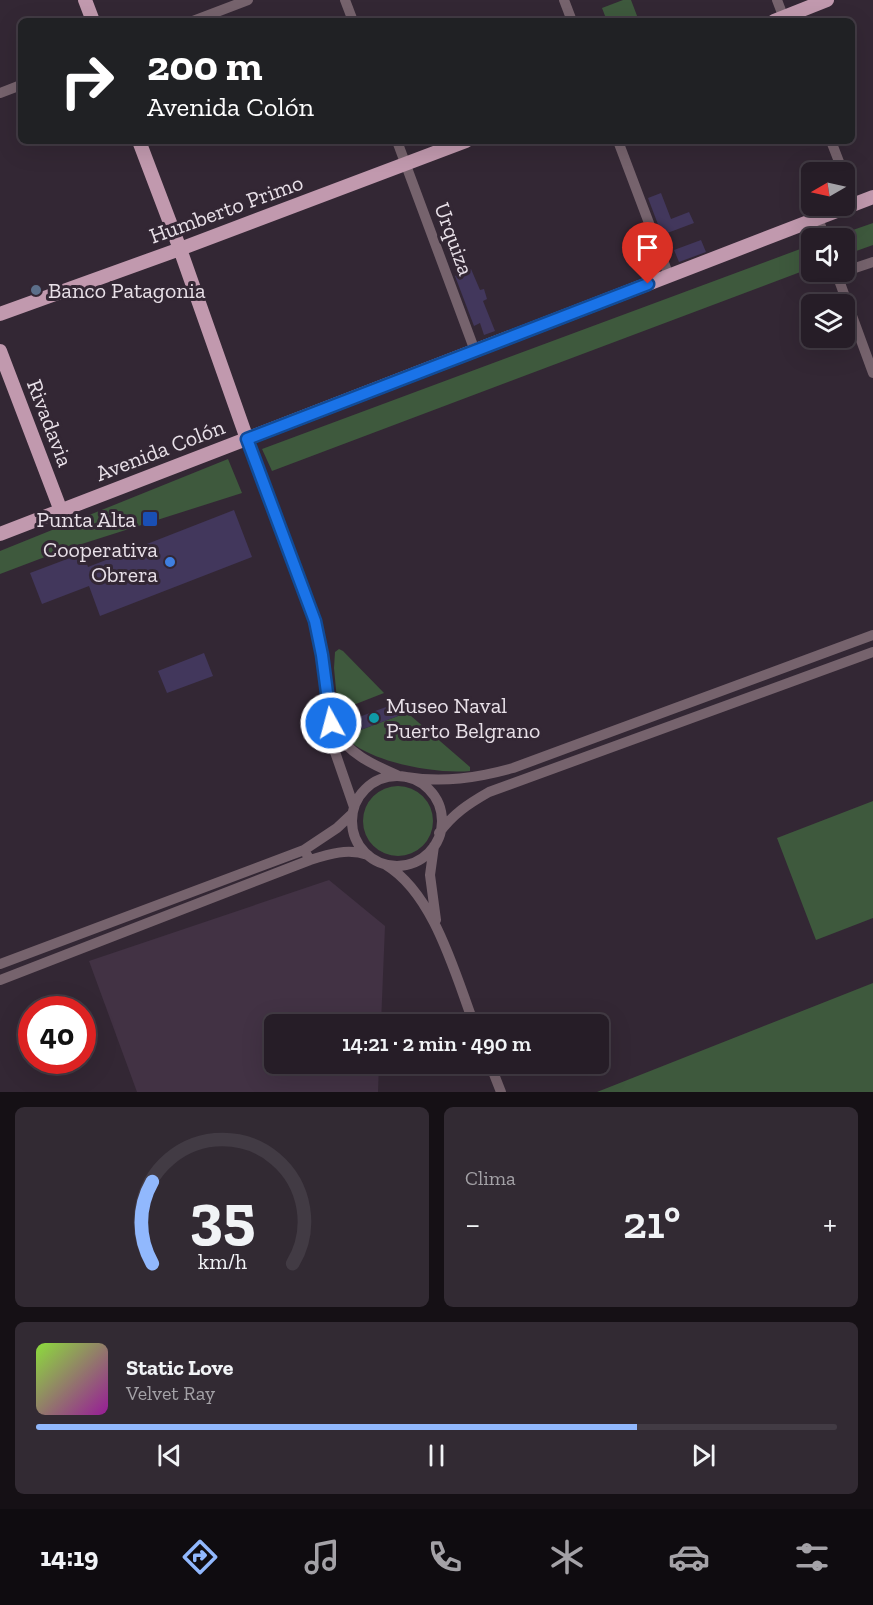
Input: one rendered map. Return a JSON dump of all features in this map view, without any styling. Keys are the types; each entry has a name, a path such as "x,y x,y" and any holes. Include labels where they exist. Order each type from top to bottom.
{"main road":[{"path":"85,0 92,18"},
{"path":"786,18 827,0"},
{"path":"140,144 247,439"},
{"name":"Humberto Primo","path":"0,314 458,144"},
{"name":"Avenida Colón","path":"855,204 873,197"},
{"name":"Avenida Colón","path":"0,534 823,216"},
{"name":"Rivadavia","path":"0,351 61,511"}],"street":[{"path":"201,18 248,0"},
{"path":"345,0 352,18"},
{"path":"564,0 571,18"},
{"path":"777,0 781,18"},
{"path":"0,93 18,87"},
{"name":"Urquiza","path":"398,144 475,351"},
{"path":"619,144 669,276"},
{"path":"832,144 839,162"},
{"path":"818,218 822,228"},
{"path":"855,268 873,262"},
{"path":"840,282 873,373"},
{"path":"247,439 315,621 335,752 353,811 355,837 368,855"},
{"path":"0,964 304,850 338,828 353,811 361,794 371,783 384,777 452,780 490,775 873,635"},
{"path":"438,932 430,881 431,857 440,833 453,815 461,809 497,789 873,651"},
{"path":"331,723 349,750 371,763 422,783 434,795 441,817 440,833"},
{"path":"384,864 398,866 412,862 425,855 435,844"},
{"path":"304,850 310,861"},
{"path":"0,980 310,861 344,852 368,855 396,871 412,887 438,932 470,1014"},
{"path":"494,1074 501,1092"}],"shaded area":[{"path":"329,880 385,926 381,1014 264,1014 264,1074 379,1074 378,1092 137,1092 89,961"}],"green space":[{"path":"623,0 631,0 638,18 606,18 602,8"},
{"path":"873,223 873,245 855,251 855,229"},
{"path":"801,249 801,272 272,471 262,449"},
{"path":"228,459 242,493 66,549 0,574 0,551"},
{"path":"339,649 384,693 338,711 334,668 335,652"},
{"path":"396,703 470,767 470,771 442,771 395,763 354,744 341,728 351,722 355,732 398,716 394,704"},
{"path":"398,786 411,789 423,796 430,808 433,821 430,834 423,846 411,853 398,856 385,853 373,846 366,834 363,821 366,808 373,796 385,789"},
{"path":"873,801 873,918 816,940 777,838"},
{"path":"873,983 873,1092 597,1092"}],"building":[{"path":"661,193 671,219 689,212 694,223 662,235 648,198"},
{"path":"701,240 706,252 679,262 674,250"},
{"path":"471,269 480,290 484,289 487,299 483,301 495,331 484,335 480,323 474,326 455,276"},
{"name":"Cooperativa Obrera","path":"234,510 252,557 100,616 89,586 42,604 30,573 83,553 88,567"},
{"path":"204,653 213,676 167,693 158,671"},
{"name":"Museo Naval Puerto Belgrano","path":"394,704 398,716 355,732 351,720"}],"place":[{"name":"Banco Patagonia","path":"36,290"},
{"name":"Punta Alta","path":"150,519"},
{"name":"Cooperativa Obrera","path":"170,562"},
{"name":"Museo Naval Puerto Belgrano","path":"374,718"}],"route":[{"path":"331,723 315,621 247,439 648,284"}]}
